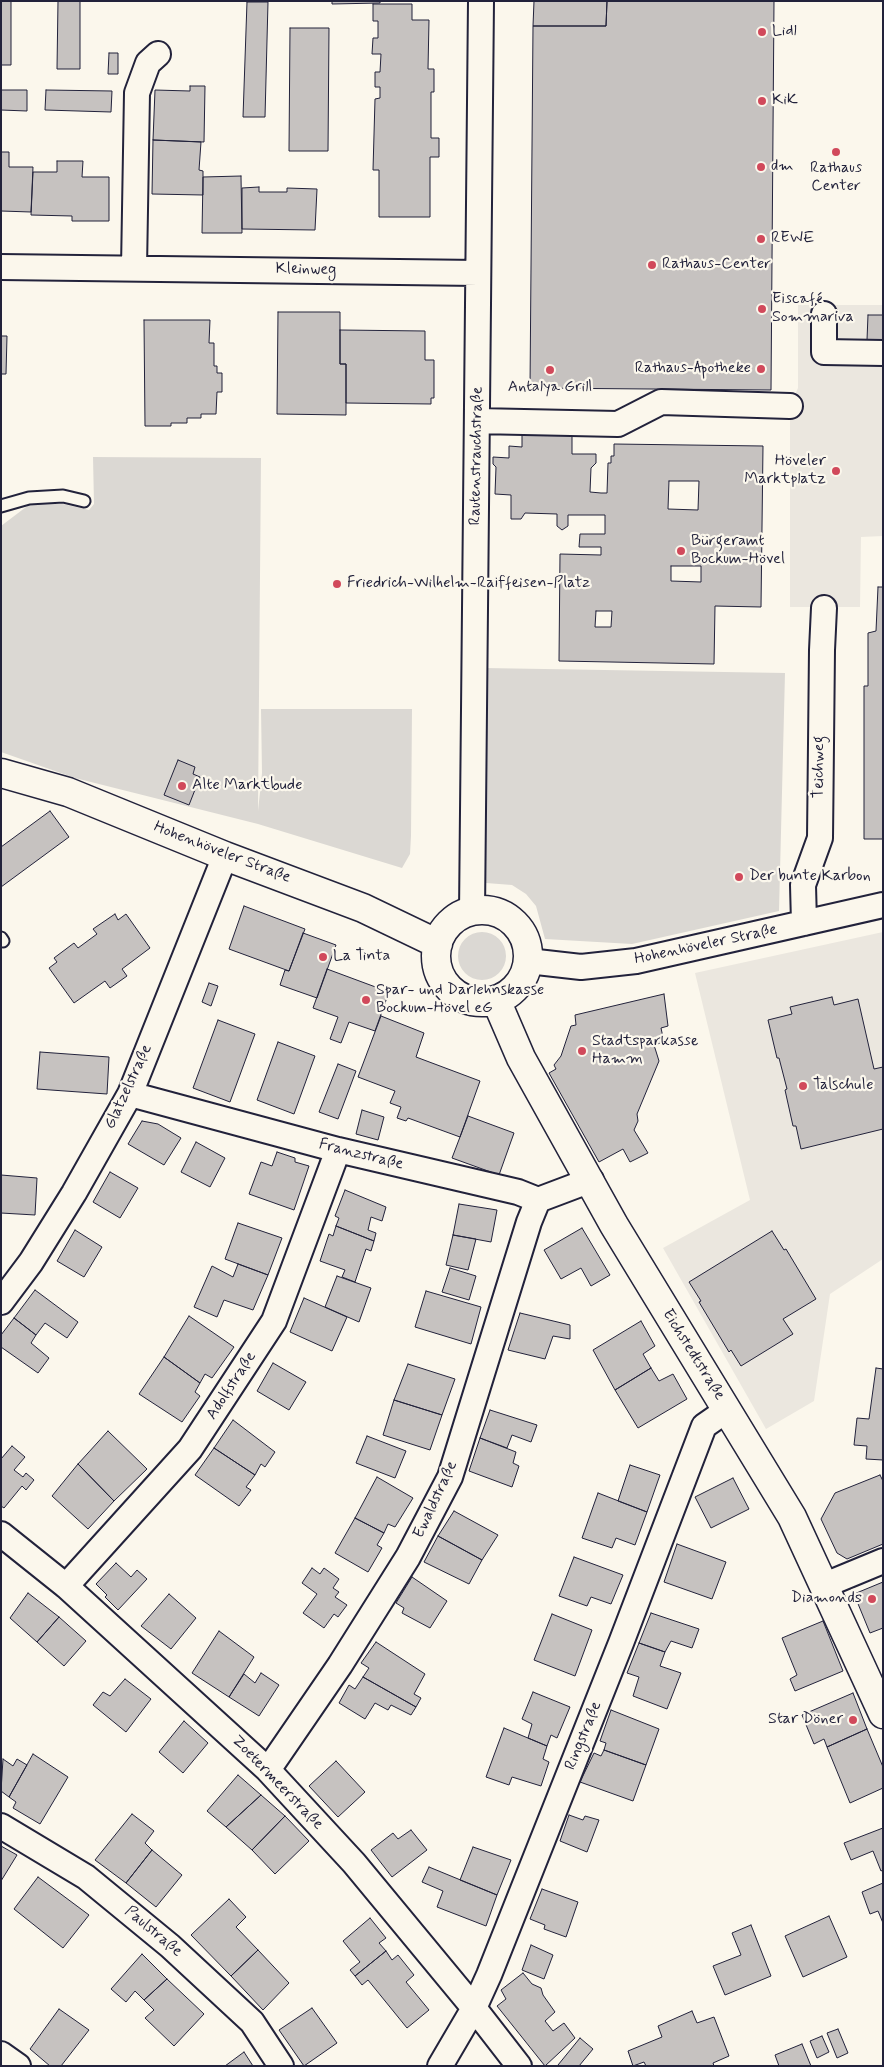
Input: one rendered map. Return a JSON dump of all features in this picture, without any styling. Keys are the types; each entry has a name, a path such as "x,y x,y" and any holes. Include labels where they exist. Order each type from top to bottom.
{"street":[{"name":"Rautenstrauchstraße","path":"472,912 481,1"},
{"path":"134,268 137,94 148,63 158,54"},
{"name":"Kleinweg","path":"1,267 478,273"},
{"path":"824,314 824,352 883,353"},
{"path":"477,421 618,424 661,402 790,406"},
{"name":"Teichweg","path":"804,923 803,885 820,838 824,608"},
{"name":"Hohenhöveler Straße","path":"1,772 68,792 225,856 363,908 438,944"},
{"name":"Glatzelstraße","path":"1,1302 31,1262 70,1201 130,1094 225,856"},
{"name":"Hohenhöveler Straße","path":"528,961 581,967 636,960 883,905"},
{"path":"486,910 500,914 513,922 522,933 527,946 528,961 525,974 518,986 496,1000 482,1002 468,1000 456,994 446,984 439,972 438,944 450,923 472,912 486,910"},
{"name":"Eichstedtstraße","path":"496,1000 521,1058 652,1289 792,1518 825,1585 883,1714"},
{"name":"Franzstraße","path":"130,1094 338,1150 518,1192 538,1200"},
{"name":"Adolfstraße","path":"66,1586 190,1449 274,1321 338,1150"},
{"path":"538,1200 590,1180"},
{"name":"Ewaldstraße","path":"268,1770 340,1665 408,1557 450,1477 529,1222 538,1200"},
{"name":"Ringstraße","path":"440,2066 474,2008 489,1975 621,1643 704,1426 727,1410"},
{"name":"Zoetermeerstraße","path":"1,1534 66,1586 268,1770 354,1863 474,2008 519,2066"},
{"path":"825,1585 883,1561"},
{"name":"Paulstraße","path":"1,1826 86,1877 170,1946 252,2022 281,2066"},
{"path":"1,2054 18,2066"}],"lane":[{"path":"1,506 29,498 63,496 84,501"}],"shaded area":[{"name":"Höveler Marktplatz","path":"798,305 883,305 883,536 861,537 860,607 790,607 790,406 798,388"},
{"path":"93,457 261,458 258,811 262,773 261,709 412,709 410,854 402,868 258,824 75,778 1,752 1,526 30,504 63,504 89,510 94,504"},
{"path":"484,668 785,673 779,911 632,944 545,939 536,906 526,894 512,885 486,883"},
{"path":"477,932 487,932 496,936 502,942 505,947 505,965 496,976 487,980 477,980 468,976 462,970 458,961 458,951 462,942 468,936"},
{"name":"Talschule","path":"883,932 883,1259 830,1294 814,1401 766,1429 663,1248 750,1200 695,973"}],"building":[{"path":"1,1 11,1 11,65 1,65"},
{"path":"58,1 80,1 80,69 57,69"},
{"path":"332,1 380,1 380,3 332,4"},
{"path":"534,1 607,1 606,26 533,26"},
{"name":"Rathaus-Center","path":"607,1 774,1 771,390 530,388 533,26 606,26"},
{"path":"247,2 268,2 265,117 243,117"},
{"path":"373,4 412,4 412,20 429,20 428,69 434,69 434,92 431,92 431,138 439,138 439,157 430,157 430,217 379,217 379,170 373,170 375,99 380,98 380,87 375,87 375,72 380,72 381,54 372,54 373,38 378,38 378,21 373,21"},
{"path":"290,28 329,28 328,151 289,151"},
{"path":"109,53 118,53 118,74 108,74"},
{"path":"190,86 205,86 204,142 153,140 155,90 190,91"},
{"path":"1,90 27,90 27,111 1,110"},
{"path":"46,90 112,91 111,112 45,110"},
{"path":"153,140 201,142 199,170 203,171 203,195 152,194"},
{"path":"1,152 9,152 9,167 33,167 31,212 1,211"},
{"path":"57,161 83,161 82,177 109,177 109,221 72,221 72,216 31,215 33,172 57,172"},
{"path":"241,176 242,233 202,233 203,177"},
{"path":"259,187 259,192 287,192 287,188 317,189 315,230 242,229 242,188"},
{"path":"278,312 340,312 340,364 346,364 346,415 277,414"},
{"path":"868,315 883,315 883,340 867,340"},
{"path":"144,320 210,320 209,343 214,343 214,366 217,366 217,373 222,373 222,392 217,392 216,414 201,414 201,418 187,418 187,423 171,423 171,426 145,426"},
{"path":"340,330 425,331 425,360 434,360 434,398 431,398 431,404 346,403 346,364 340,364"},
{"path":"1,336 7,336 6,374 1,374"},
{"name":"Bürgeramt Bockum-Hövel","path":"522,434 572,435 572,454 596,454 596,463 591,468 590,492 607,493 608,463 611,463 611,456 614,456 614,444 763,446 761,607 715,606 714,664 559,661 560,554 601,555 601,547 579,547 580,534 605,534 605,515 568,515 568,526 562,530 557,526 557,514 525,513 521,519 511,519 511,495 495,494 496,467 493,464 493,457 509,458 509,446 522,447","holes":["669,481 699,481 698,510 668,509","671,566 701,566 701,582 671,581","596,611 612,611 611,627 595,627"]},
{"path":"878,587 883,587 883,839 864,839 864,686 868,686 868,633 876,631"},
{"name":"Alte Marktbude","path":"178,760 195,767 193,774 200,777 189,805 164,795"},
{"path":"50,811 69,837 1,887 1,847"},
{"path":"244,906 305,929 289,971 229,949"},
{"path":"115,914 118,920 126,914 150,948 122,969 127,976 110,988 105,981 74,1003 49,968 57,962 54,958 74,943 78,948 97,934 93,929"},
{"path":"303,933 336,945 317,998 280,985 285,970 289,971"},
{"path":"327,969 389,992 375,1031 349,1022 341,1043 330,1039 338,1017 313,1008"},
{"path":"209,983 218,986 211,1006 202,1002"},
{"path":"664,994 668,1026 661,1028 664,1042 654,1045 659,1061 637,1114 638,1121 634,1130 648,1153 630,1162 623,1149 599,1162 549,1073 556,1069 554,1065 561,1056 571,1026 576,1025 575,1015"},
{"path":"832,997 834,1005 858,999 874,1069 883,1067 883,1129 801,1149 796,1126 793,1126 785,1090 787,1089 768,1020 792,1014 790,1007"},
{"path":"381,1016 424,1033 416,1057 480,1081 460,1137 408,1118 406,1121 397,1118 401,1107 390,1103 395,1091 358,1077"},
{"path":"218,1020 255,1034 230,1102 193,1088"},
{"path":"278,1042 315,1056 294,1114 257,1100"},
{"path":"40,1052 109,1057 107,1094 37,1089"},
{"path":"338,1064 356,1071 338,1119 319,1112"},
{"path":"362,1110 384,1117 378,1140 356,1134"},
{"path":"468,1116 514,1133 499,1175 452,1158"},
{"path":"142,1121 158,1124 181,1138 164,1165 128,1144"},
{"path":"196,1142 225,1158 210,1187 181,1172"},
{"path":"277,1152 295,1158 295,1162 309,1166 294,1210 249,1194 261,1162 272,1166"},
{"path":"110,1172 138,1188 120,1218 93,1202"},
{"path":"1,1175 37,1178 35,1215 1,1213"},
{"path":"345,1190 386,1207 382,1221 371,1217 368,1230 376,1233 374,1241 336,1226 339,1218 335,1216"},
{"path":"459,1204 497,1210 491,1242 453,1235"},
{"path":"238,1223 282,1238 268,1275 225,1259"},
{"path":"336,1226 374,1241 371,1251 366,1249 355,1282 342,1277 345,1270 320,1261 329,1234 333,1236"},
{"path":"582,1228 610,1275 591,1286 581,1268 561,1279 544,1250"},
{"path":"75,1230 102,1247 84,1277 57,1261"},
{"path":"772,1231 784,1250 786,1249 816,1299 783,1319 793,1334 741,1366 731,1350 729,1352 689,1282"},
{"path":"453,1235 476,1239 468,1270 446,1265"},
{"path":"238,1264 268,1275 253,1310 224,1300 217,1317 194,1307 212,1266 233,1277"},
{"path":"450,1268 476,1276 469,1300 442,1292"},
{"path":"337,1276 371,1288 359,1322 325,1307"},
{"path":"35,1290 78,1322 67,1338 45,1323 36,1335 14,1318"},
{"path":"426,1291 481,1307 471,1344 415,1327"},
{"path":"304,1298 347,1317 332,1351 290,1332"},
{"path":"520,1313 570,1325 570,1339 553,1336 545,1359 508,1350"},
{"path":"189,1316 234,1347 212,1378 205,1374 200,1383 164,1357"},
{"path":"14,1318 36,1335 31,1343 49,1358 38,1373 1,1347 1,1335"},
{"path":"641,1321 655,1346 643,1354 651,1368 615,1390 593,1350"},
{"path":"164,1357 200,1383 195,1392 200,1396 182,1422 139,1394"},
{"path":"273,1363 306,1382 289,1410 257,1391"},
{"path":"408,1364 455,1379 442,1415 394,1400"},
{"path":"651,1368 659,1381 673,1374 687,1399 638,1428 615,1390"},
{"path":"876,1368 883,1369 883,1460 866,1459 867,1446 854,1445 857,1418 869,1419"},
{"path":"394,1400 442,1415 430,1450 383,1435"},
{"path":"490,1410 537,1425 531,1442 512,1435 507,1448 480,1438"},
{"path":"233,1420 275,1452 265,1467 261,1464 255,1475 214,1448"},
{"path":"108,1431 147,1469 114,1501 78,1464"},
{"path":"367,1436 406,1451 395,1478 356,1463"},
{"path":"480,1438 516,1452 513,1463 519,1466 512,1487 469,1471"},
{"path":"12,1446 25,1457 14,1470 23,1477 26,1473 34,1480 26,1490 22,1486 4,1508 1,1506 1,1459"},
{"path":"214,1448 255,1475 246,1487 251,1490 239,1506 195,1475"},
{"path":"78,1464 114,1501 88,1529 52,1496"},
{"path":"630,1465 660,1475 647,1512 618,1501"},
{"path":"880,1475 883,1481 883,1544 847,1559 837,1553 821,1519 835,1493"},
{"path":"377,1477 413,1498 395,1527 388,1524 384,1533 355,1518"},
{"path":"733,1478 749,1509 711,1528 695,1497"},
{"path":"598,1493 647,1512 635,1545 616,1538 612,1548 582,1538"},
{"path":"454,1511 498,1535 482,1560 438,1536"},
{"path":"355,1518 384,1533 377,1545 382,1548 368,1572 335,1553"},
{"path":"438,1536 482,1560 469,1584 424,1562"},
{"path":"677,1544 726,1562 712,1599 664,1582"},
{"path":"574,1557 623,1575 611,1604 591,1597 587,1606 559,1596"},
{"path":"116,1563 131,1577 137,1570 147,1579 118,1610 105,1597 107,1595 96,1584"},
{"path":"312,1568 320,1574 324,1568 339,1579 333,1588 339,1592 335,1597 347,1605 338,1617 334,1614 324,1628 303,1613 317,1594 302,1583"},
{"path":"412,1577 447,1601 430,1628 402,1613 404,1608 396,1603"},
{"path":"883,1582 883,1628 870,1633 854,1594"},
{"path":"28,1593 59,1617 37,1642 10,1618"},
{"path":"169,1594 196,1618 171,1649 141,1626"},
{"path":"651,1613 699,1629 692,1648 671,1641 665,1652 639,1643"},
{"path":"552,1614 592,1630 575,1676 534,1660"},
{"path":"59,1617 86,1641 64,1666 37,1642"},
{"path":"823,1621 843,1671 795,1691 790,1679 797,1675 782,1638"},
{"path":"219,1631 254,1657 229,1697 192,1673"},
{"path":"376,1642 425,1674 414,1694 421,1698 416,1707 363,1677 369,1668 361,1663"},
{"path":"639,1643 665,1652 660,1666 681,1673 667,1709 633,1696 639,1677 627,1673"},
{"path":"261,1673 279,1685 259,1716 229,1697 244,1674 255,1683"},
{"path":"363,1677 416,1707 411,1715 391,1705 388,1710 375,1703 365,1719 339,1703 349,1685 355,1689"},
{"path":"125,1679 151,1699 126,1732 93,1705 103,1692 110,1696"},
{"path":"533,1692 570,1707 557,1738 551,1735 547,1746 528,1738 532,1724 522,1719"},
{"path":"853,1693 867,1729 827,1747 824,1739 814,1744 802,1715"},
{"path":"611,1710 659,1729 646,1765 604,1750 606,1743 600,1741"},
{"path":"184,1721 208,1743 183,1773 159,1752"},
{"path":"504,1728 547,1746 543,1759 549,1762 541,1786 512,1777 509,1785 486,1777"},
{"path":"867,1729 883,1767 883,1788 850,1803 827,1747"},
{"path":"604,1750 646,1765 633,1801 580,1782 594,1753 601,1756"},
{"path":"33,1754 68,1777 40,1824 13,1808 16,1802 9,1797"},
{"path":"3,1759 13,1766 17,1759 27,1765 9,1797 1,1791"},
{"path":"336,1761 365,1792 338,1817 309,1786"},
{"path":"238,1775 261,1795 226,1827 207,1811"},
{"path":"261,1795 285,1816 252,1850 226,1827"},
{"path":"132,1814 154,1831 145,1843 152,1850 126,1883 95,1860"},
{"path":"569,1815 583,1820 585,1816 599,1820 587,1852 560,1841"},
{"path":"285,1816 309,1841 275,1874 252,1850"},
{"path":"883,1828 883,1870 881,1871 873,1851 851,1860 844,1843"},
{"path":"411,1830 427,1850 392,1877 371,1850 393,1833 398,1839"},
{"path":"1,1846 17,1855 1,1881"},
{"path":"473,1847 511,1860 497,1895 460,1880"},
{"path":"152,1850 182,1875 156,1907 126,1883"},
{"path":"429,1867 497,1895 486,1926 437,1907 443,1891 422,1882"},
{"path":"38,1877 89,1915 63,1948 14,1909"},
{"path":"883,1883 883,1923 878,1911 870,1914 862,1892"},
{"path":"542,1889 578,1902 566,1937 544,1929 545,1925 530,1919"},
{"path":"229,1899 246,1917 236,1927 258,1950 231,1976 191,1935"},
{"path":"829,1916 847,1957 803,1977 785,1936"},
{"path":"370,1918 386,1938 379,1943 386,1951 355,1976 350,1970 360,1962 343,1941"},
{"path":"751,1925 771,1976 725,1995 713,1966 741,1955 732,1933"},
{"path":"531,1945 553,1955 544,1979 522,1970"},
{"path":"258,1950 289,1983 263,2010 231,1976"},
{"path":"386,1951 392,1960 398,1955 414,1975 406,1982 429,2010 407,2028 368,1980 362,1985 355,1976"},
{"path":"142,1954 167,1979 144,2000 135,1991 126,2002 111,1989"},
{"path":"523,1973 532,1984 541,1988 543,1995 555,2012 545,2021 553,2031 564,2023 575,2038 545,2066 497,2006 506,1999 501,1990"},
{"path":"167,1979 204,2014 174,2046 145,2018 154,2010 144,2000"},
{"path":"312,2008 337,2043 304,2066 279,2030"},
{"path":"59,2009 89,2030 61,2066 50,2066 30,2049"},
{"path":"692,2011 697,2023 714,2017 729,2056 713,2063 714,2066 646,2066 644,2062 633,2066 628,2051 662,2037 658,2026"},
{"path":"838,2029 848,2053 837,2058 827,2033"},
{"path":"822,2036 829,2052 817,2058 810,2041"},
{"path":"580,2038 593,2049 579,2066 559,2066 558,2065"},
{"path":"802,2044 811,2066 779,2066 775,2055"},
{"path":"244,2052 253,2066 225,2066"}],"place":[{"name":"Lidl","path":"762,32"},
{"name":"KiK","path":"762,101"},
{"name":"Rathaus Center","path":"836,152"},
{"name":"dm","path":"761,167"},
{"name":"REWE","path":"761,239"},
{"name":"Rathaus-Center","path":"652,265"},
{"name":"Eiscafé Sommariva","path":"762,309"},
{"name":"Rathaus-Apotheke","path":"761,369"},
{"name":"Antalya Grill","path":"550,370"},
{"name":"Höveler Marktplatz","path":"836,471"},
{"name":"Bürgeramt Bockum-Hövel","path":"681,551"},
{"name":"Friedrich-Wilhelm-Raiffeisen-Platz","path":"337,584"},
{"name":"Alte Marktbude","path":"182,786"},
{"name":"Der bunte Karbon","path":"739,877"},
{"name":"La Tinta","path":"323,957"},
{"name":"Spar- und Darlehnskasse Bockum-Hövel eG","path":"366,1000"},
{"name":"Stadtsparkasse Hamm","path":"582,1051"},
{"name":"Talschule","path":"803,1086"},
{"name":"Diamonds","path":"872,1599"},
{"name":"Star Döner","path":"853,1720"}]}
